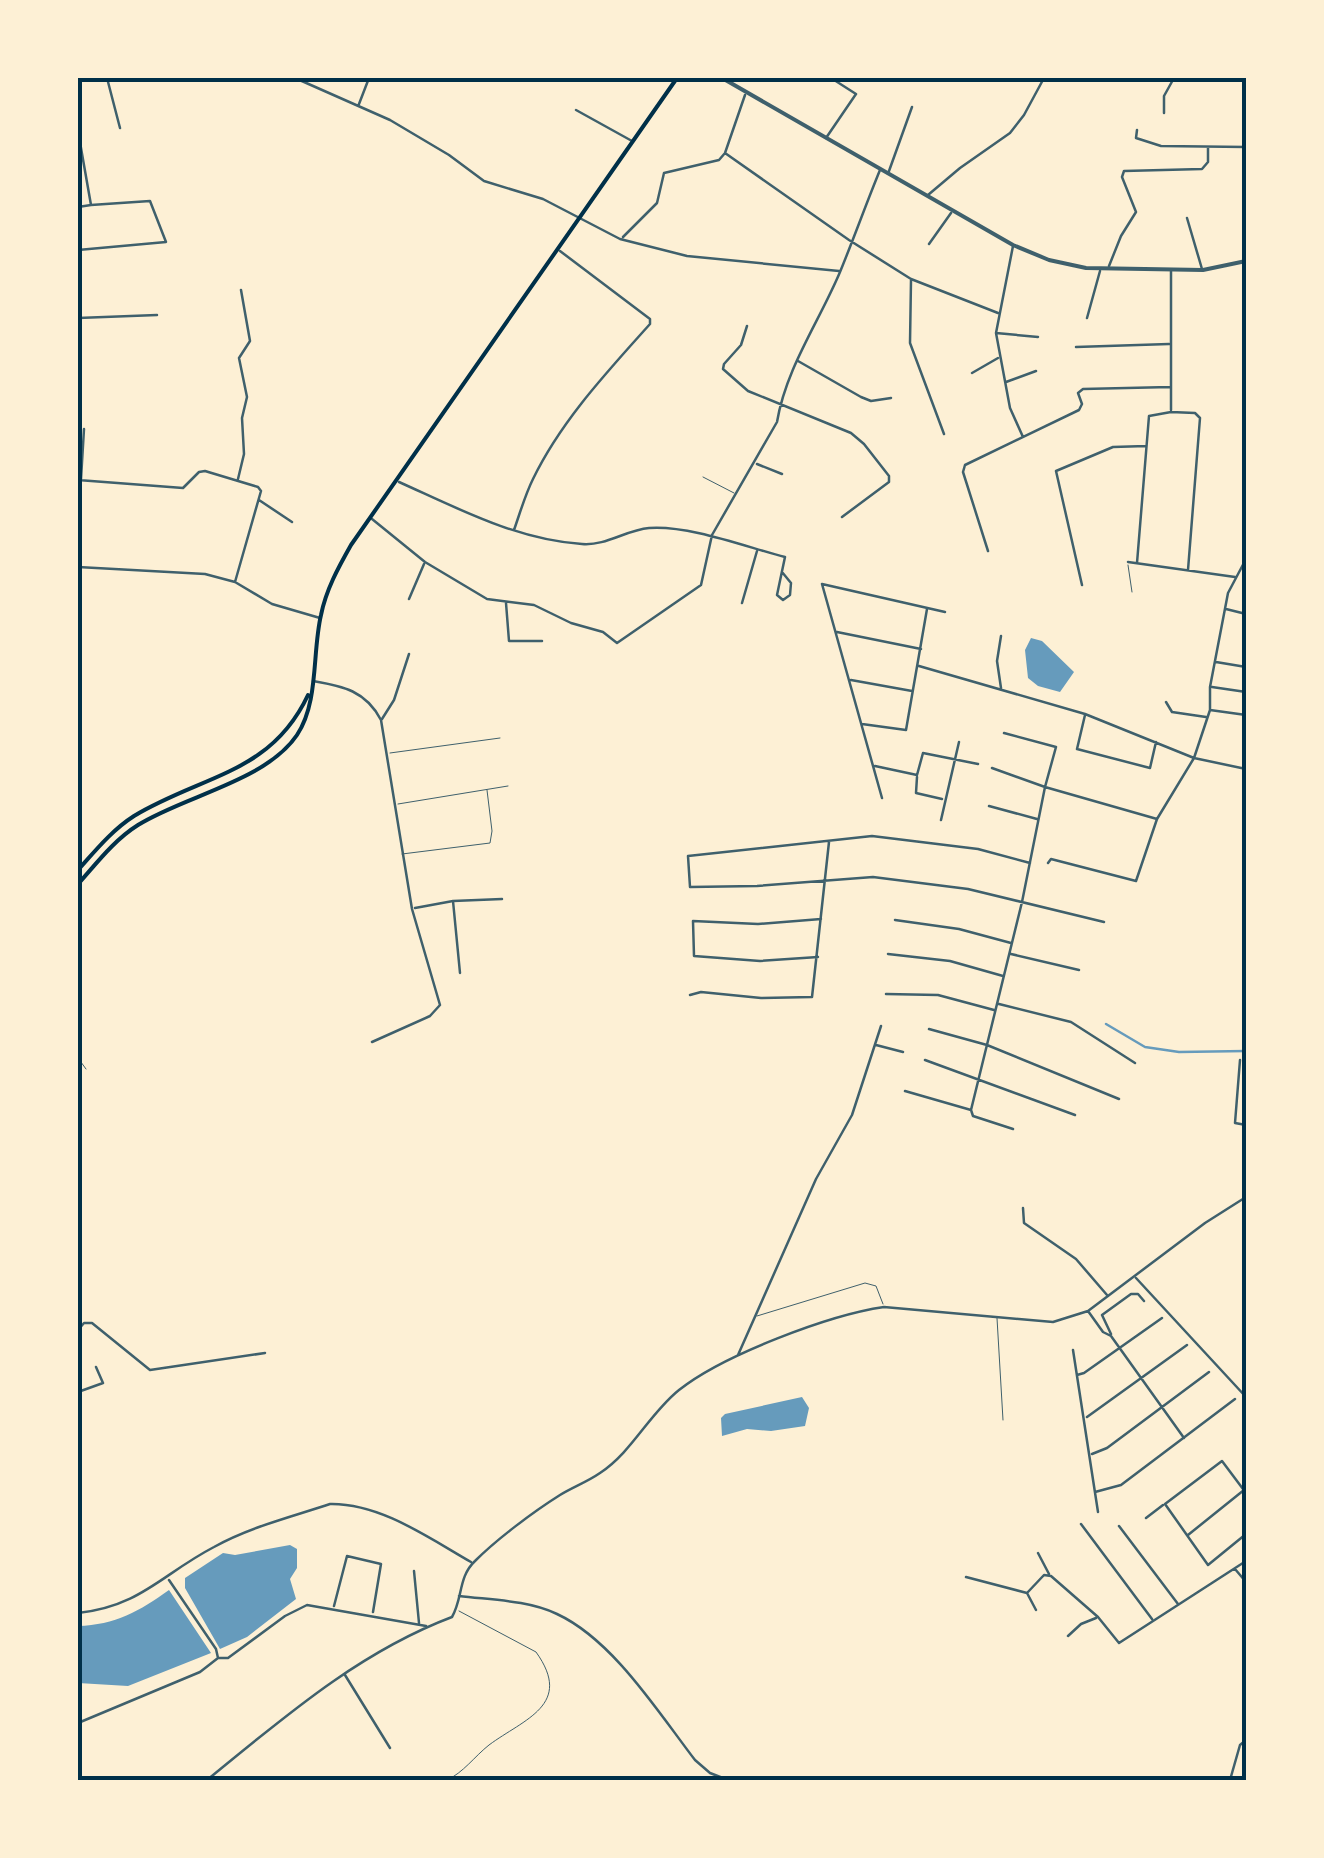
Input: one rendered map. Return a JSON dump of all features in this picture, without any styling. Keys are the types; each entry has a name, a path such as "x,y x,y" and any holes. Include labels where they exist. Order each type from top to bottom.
{"main road":[{"path":"78,884 136,826 261,766 298,734 308,708 320,618 337,570 677,78"},
{"path":"78,870 130,818 256,758 291,727 310,691"},
{"path":"256,758 261,766"}],"street":[{"path":"108,78 120,128"},
{"path":"295,78 358,105 449,155 484,181 543,198 620,239 687,256 840,271"},
{"path":"358,105 369,78"},
{"path":"722,78 1013,245 1068,266 1171,271 1246,262"},
{"path":"826,138 856,94 832,78"},
{"path":"928,195 1010,133 1044,78"},
{"path":"1164,113 1164,96 1174,78"},
{"path":"620,239 657,203 664,173 719,160 746,93"},
{"path":"889,173 912,106"},
{"path":"576,110 632,141"},
{"path":"1137,130 1136,138 1161,146 1246,147"},
{"path":"78,131 91,205"},
{"path":"1109,268 1120,236 1136,212 1124,171 1202,169 1208,162 1208,146"},
{"path":"725,153 911,278 998,313"},
{"path":"370,518 425,562 487,599 534,605 571,623 603,632 616,643 701,585 712,536 777,422 796,360 840,271 881,168"},
{"path":"78,207 150,201 166,242 78,250"},
{"path":"929,244 953,210"},
{"path":"1187,218 1203,270"},
{"path":"1013,245 996,334 1010,408 1024,438"},
{"path":"514,532 531,482 548,451 594,388 650,324 650,319 639,310 558,249"},
{"path":"1088,318 1101,268"},
{"path":"1170,412 1171,271"},
{"path":"911,278 910,343 944,434"},
{"path":"238,480 244,454 242,418 247,397 239,358 250,341 241,290"},
{"path":"78,318 157,314"},
{"path":"747,326 741,345 723,369 748,391 850,433 864,444 890,479 842,517"},
{"path":"996,334 1038,337"},
{"path":"1076,347 1171,344"},
{"path":"972,373 1000,358"},
{"path":"796,360 861,397 871,401 891,398"},
{"path":"1005,383 1036,371"},
{"path":"988,551 963,472 965,464 1079,410 1082,404 1078,392 1083,389 1170,387"},
{"path":"1138,563 1149,416 1195,413 1200,418 1188,570"},
{"path":"84,428 79,480 184,488 205,470 258,486 261,491 235,582"},
{"path":"1082,585 1056,470 1114,448 1148,446"},
{"path":"755,464 782,474"},
{"path":"398,482 514,532 582,544 600,543 655,527 712,536 785,557 776,596 783,600 790,595 791,582 782,572"},
{"path":"258,499 292,522"},
{"path":"742,603 757,550"},
{"path":"408,600 425,562"},
{"path":"1128,562 1236,578"},
{"path":"1048,863 1051,858 1136,882 1157,819 1194,758 1210,710 1210,687 1224,609 1246,563"},
{"path":"78,567 205,574 235,582 272,604 320,618"},
{"path":"882,798 822,584 946,612"},
{"path":"506,602 509,641 542,641"},
{"path":"861,724 906,730 927,608"},
{"path":"1224,609 1246,614"},
{"path":"836,631 921,649"},
{"path":"1001,636 997,660 1002,689"},
{"path":"381,720 394,700 409,654"},
{"path":"1215,662 1246,667"},
{"path":"919,666 1085,714 1194,758 1246,769"},
{"path":"849,680 914,691"},
{"path":"312,681 356,692 375,708 381,720 412,909 440,1008 372,1042"},
{"path":"1210,687 1246,692"},
{"path":"1166,702 1172,712 1207,718"},
{"path":"1210,710 1246,715"},
{"path":"1085,714 1077,749 1150,768 1156,741"},
{"path":"1004,732 1056,747 970,1110 973,1116 1013,1129"},
{"path":"941,820 960,742"},
{"path":"944,799 916,793 924,753 978,764"},
{"path":"873,766 918,776"},
{"path":"992,768 1157,819"},
{"path":"989,806 1038,819"},
{"path":"1030,863 978,849 872,836 688,856 690,886 757,886 872,876 968,889 1104,922"},
{"path":"690,995 702,992 761,998 812,997 830,840"},
{"path":"412,909 454,900 502,899"},
{"path":"454,900 460,973"},
{"path":"818,957 760,961 694,956 692,920 758,924 821,920"},
{"path":"895,920 958,929 1012,944"},
{"path":"888,954 950,961 1004,976"},
{"path":"1010,954 1079,970"},
{"path":"886,994 938,995 996,1010"},
{"path":"997,1003 1072,1022 1135,1064"},
{"path":"737,1356 816,1179 852,1116 881,1026"},
{"path":"929,1029 987,1045 1119,1099"},
{"path":"874,1044 903,1052"},
{"path":"925,1060 1075,1115"},
{"path":"1240,1060 1236,1123 1246,1124"},
{"path":"904,1090 970,1110"},
{"path":"1238,1090 1246,1090"},
{"path":"207,1780 316,1691 427,1626 452,1616 460,1583 473,1562 558,1497 609,1466 678,1391 737,1356 863,1310 884,1308 1054,1322 1088,1311 1205,1222 1246,1198"},
{"path":"1023,1208 1024,1223 1076,1259 1108,1296"},
{"path":"1136,1278 1246,1397"},
{"path":"1144,1300 1132,1294 1102,1315 1111,1336 1185,1439"},
{"path":"1088,1311 1103,1332 1111,1336"},
{"path":"1077,1374 1084,1373 1162,1318"},
{"path":"78,1330 84,1323 92,1323 150,1370 265,1353"},
{"path":"1084,1418 1187,1345"},
{"path":"1073,1350 1098,1512"},
{"path":"78,1392 103,1383 96,1367"},
{"path":"1089,1455 1107,1448 1209,1372"},
{"path":"1095,1492 1121,1485 1236,1399"},
{"path":"1146,1518 1222,1461 1245,1492 1187,1536"},
{"path":"78,1614 133,1599 230,1538 330,1504 402,1522 473,1562"},
{"path":"1164,1504 1208,1565 1246,1534"},
{"path":"1082,1524 1153,1620"},
{"path":"1118,1526 1178,1604"},
{"path":"1038,1553 1051,1576 1098,1617 1118,1643 1246,1561"},
{"path":"334,1608 344,1558 377,1561 381,1564 372,1615"},
{"path":"1234,1569 1246,1582"},
{"path":"414,1571 420,1624"},
{"path":"966,1576 1027,1593 1036,1610"},
{"path":"1027,1593 1044,1576 1051,1576"},
{"path":"168,1579 216,1649 218,1658"},
{"path":"458,1596 532,1606 579,1626 621,1666 695,1760 728,1780"},
{"path":"78,1723 200,1672 218,1658 228,1658 304,1606 427,1626"},
{"path":"1068,1636 1081,1624 1098,1617"},
{"path":"344,1674 390,1748"},
{"path":"1230,1780 1240,1745 1246,1740"}],"lane":[{"path":"703,477 734,493"},
{"path":"1128,562 1132,592"},
{"path":"385,754 500,738"},
{"path":"393,805 508,786"},
{"path":"402,854 490,843 487,790"},
{"path":"78,1058 86,1069"},
{"path":"753,1317 866,1283 876,1286 884,1308"},
{"path":"997,1316 1003,1420"},
{"path":"447,1780 492,1743 538,1714 546,1704 549,1687 543,1662 536,1652 456,1610"}],"water":[{"path":"1031,638 1042,641 1074,672 1060,692 1038,686 1028,678 1025,650"},
{"path":"802,1397 809,1408 805,1426 771,1431 747,1429 722,1436 721,1418 725,1414"},
{"path":"290,1545 297,1549 297,1568 290,1579 296,1599 247,1637 220,1649 185,1588 185,1578 223,1553 235,1555"},
{"path":"169,1590 211,1653 128,1686 78,1683 78,1626 126,1616"}],"waterway":[{"path":"1106,1024 1145,1047 1179,1052 1246,1051"}]}
